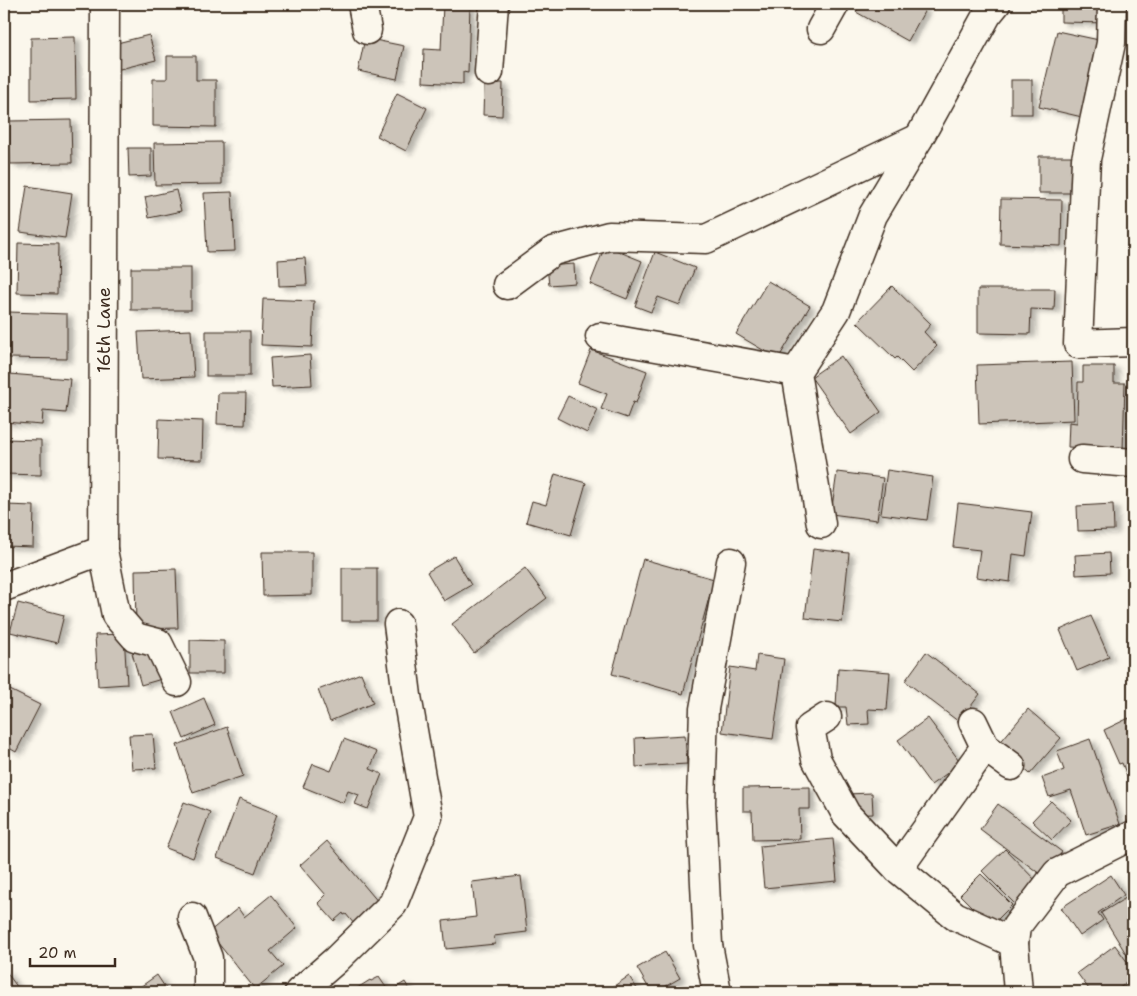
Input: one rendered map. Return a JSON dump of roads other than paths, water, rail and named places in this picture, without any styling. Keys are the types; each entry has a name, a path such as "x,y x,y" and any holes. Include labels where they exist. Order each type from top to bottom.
{"street":[{"name":"16th Lane","path":"105,4 103,550 116,615 135,637 158,643 178,682"},
{"path":"489,72 494,4"},
{"path":"821,29 835,4"},
{"path":"821,524 796,372 836,311 873,215 920,138 987,16 996,4"},
{"path":"1112,4 1111,43 1086,159 1078,344 1133,342"},
{"path":"507,285 553,251 609,236 706,238 920,138"},
{"path":"600,337 796,372"},
{"path":"1082,459 1133,463"},
{"path":"4,587 103,550"},
{"path":"717,992 708,945 701,802 704,709 731,562"},
{"path":"299,992 336,960 393,904 428,817 407,696 398,624"},
{"path":"827,717 810,728 816,759 846,814 898,869 955,916 1014,943"},
{"path":"973,722 985,748 1011,766"},
{"path":"898,869 985,748"},
{"path":"1018,992 1014,943 1016,927 1057,873 1133,835"},
{"path":"192,918 208,958 208,992"}]}
